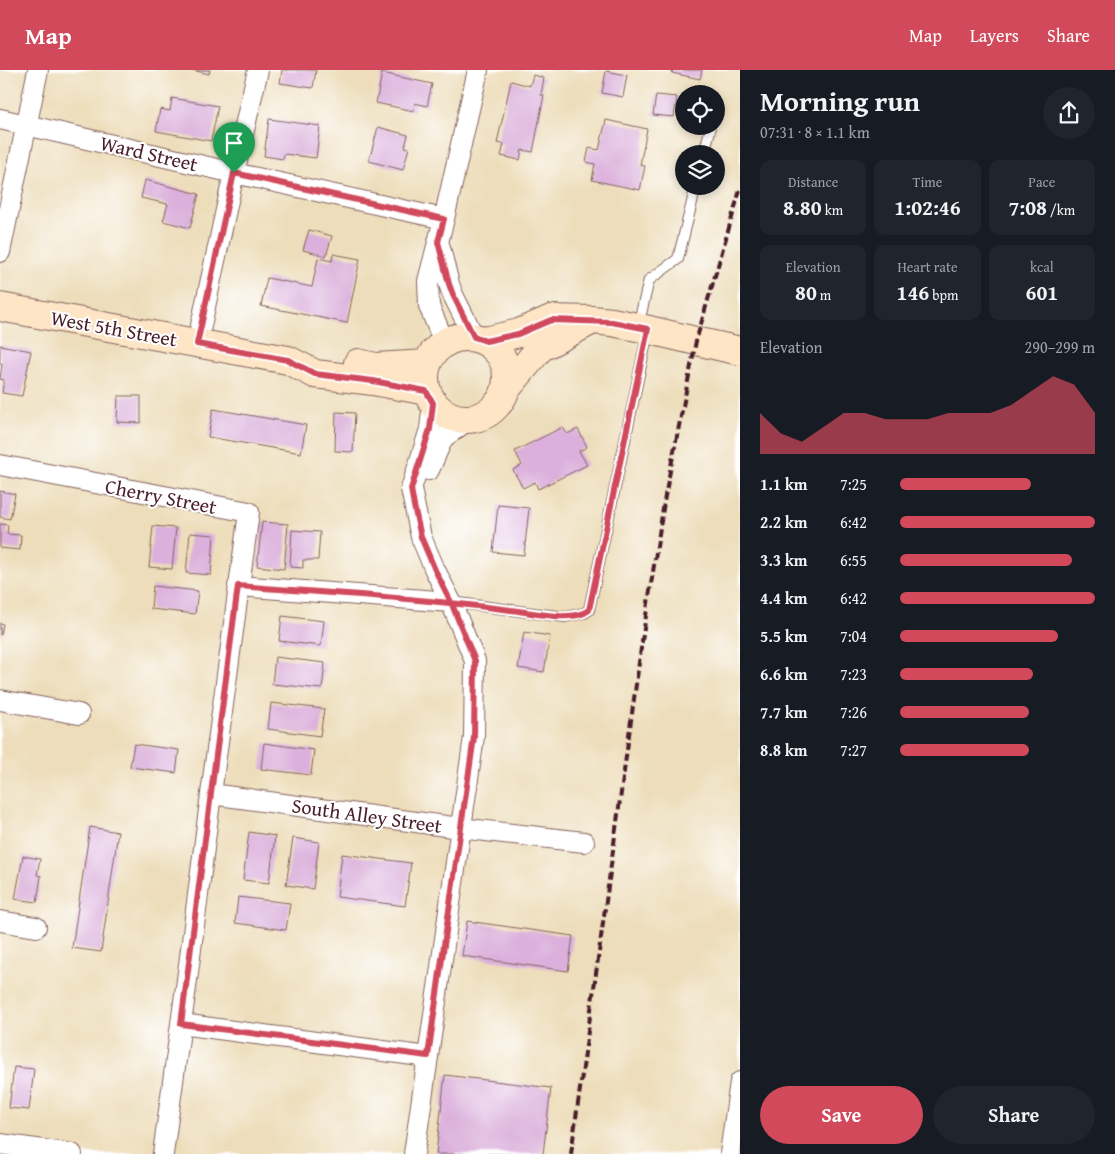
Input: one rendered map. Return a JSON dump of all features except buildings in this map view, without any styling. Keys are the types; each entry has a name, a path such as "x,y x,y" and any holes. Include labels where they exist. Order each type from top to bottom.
{"main road":[{"name":"West 5th Street","path":"0,307 288,360 320,356 375,367 429,386"},
{"path":"592,320 540,348 507,388 502,400 493,410 481,417 468,420 454,418 442,412 429,386 434,352 444,342 458,337 480,339 518,334 551,320 592,320 643,328 740,351"},
{"path":"480,339 497,349 505,361 508,375 507,388"}],"street":[{"path":"0,252 38,70"},
{"path":"197,344 258,70"},
{"path":"444,342 429,306 428,281 478,70"},
{"name":"Ward Street","path":"0,119 444,219"},
{"path":"438,242 451,290 480,339"},
{"path":"414,1154 474,737 475,661 451,602 421,537 411,489 430,429 429,386"},
{"path":"414,506 423,492 431,466 443,438 468,420"},
{"name":"Cherry Street","path":"0,465 249,512 238,586"},
{"path":"163,1154 238,586 451,602"},
{"path":"0,700 80,714"},
{"name":"South Alley Street","path":"211,794 460,828 584,842"},
{"path":"0,920 36,927"},
{"path":"181,1024 428,1056"},
{"path":"730,1154 740,1082"},
{"path":"0,1144 72,1154"}],"lane":[{"path":"451,602 565,617 589,610 643,328 649,280 678,260 694,195"}],"railway":[{"path":"571,1154 642,641 665,496 696,341 740,190"}],"route":[{"path":"234,173 197,344 288,360 315,374 373,381 426,391 433,403 430,429 411,489 421,537 451,602 475,661 474,737 428,1056 181,1024 238,586 451,602 565,617 589,610 648,329 592,320 551,320 518,334 486,341 474,337 453,295 438,242 444,219 234,173"}]}
